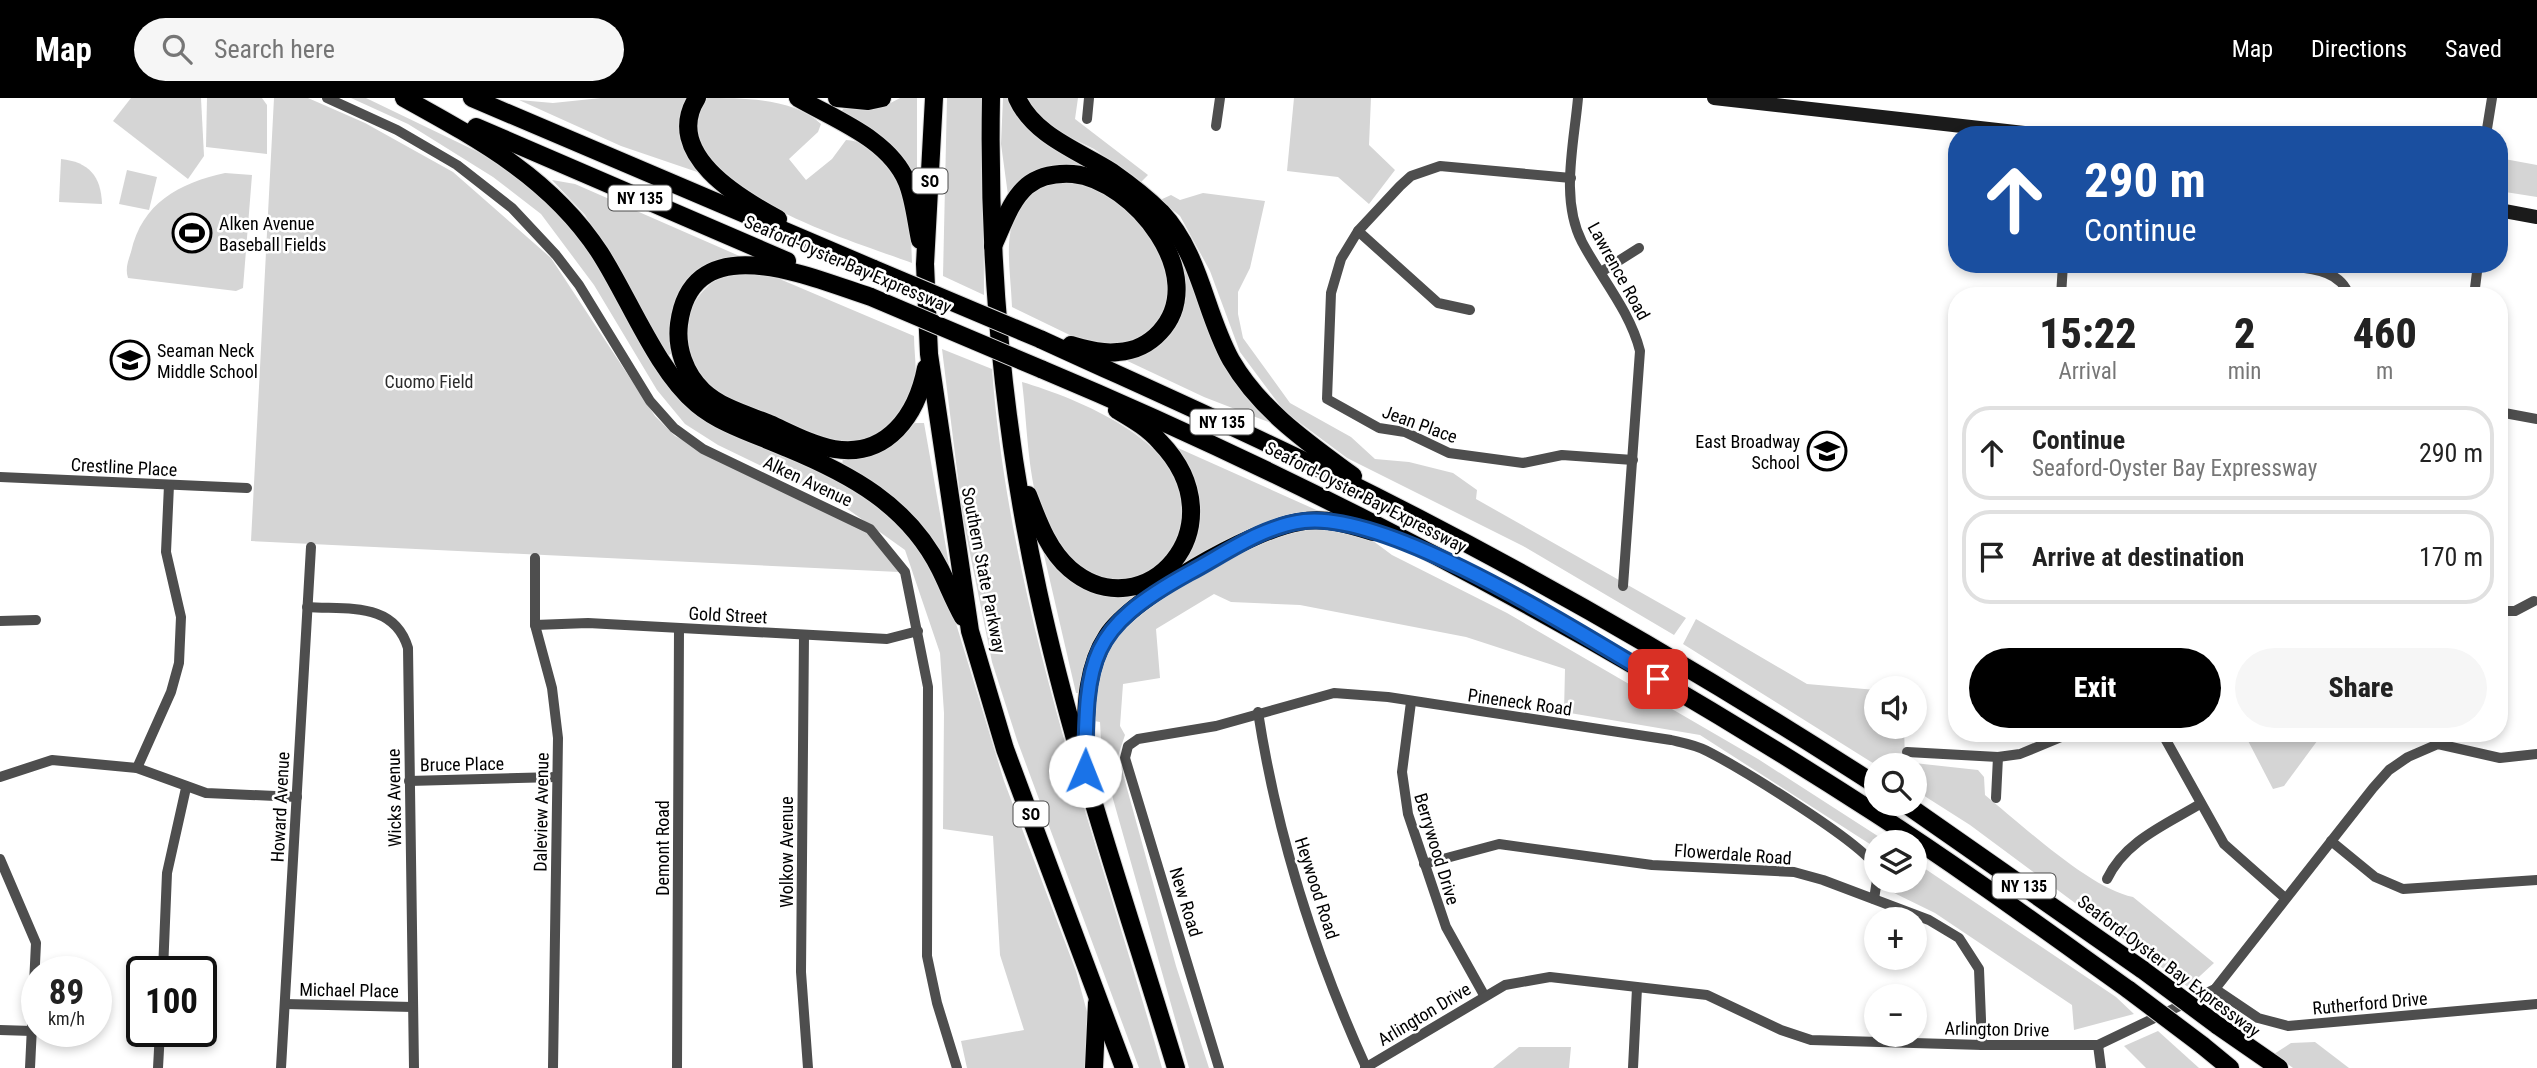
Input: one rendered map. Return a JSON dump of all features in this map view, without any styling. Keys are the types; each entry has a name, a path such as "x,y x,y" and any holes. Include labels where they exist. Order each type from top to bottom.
{"highway":[{"path":"404,98 506,157 562,204 601,255 669,372 695,403 726,422 839,470 881,497 903,517 940,569 970,631"},
{"name":"Seaford-Oyster Bay Expressway","path":"410,98 1072,382 1269,470 1558,621 1794,761 1959,870 2129,990 2230,1068"},
{"name":"Seaford-Oyster Bay Expressway","path":"472,98 1040,339 1272,445 1402,510 1651,646 1864,778"},
{"path":"697,98 690,115 693,146 721,184 741,199 874,270"},
{"path":"798,98 867,138 897,164 909,186 925,264"},
{"path":"837,98 868,101 882,98"},
{"name":"Southern State Parkway","path":"934,98 925,264 929,354 970,631 1006,749 1125,1068"},
{"path":"991,98 992,249 1015,460 1038,592 1085,771 1176,1068"},
{"path":"1017,98 1032,120 1053,137 1111,172 1161,213 1191,256 1230,358 1264,403 1310,445 1402,510"},
{"path":"992,249 1009,210 1026,187 1044,177 1065,174 1093,179 1118,192 1135,205 1156,229 1167,249 1175,277 1174,307 1165,326 1151,341 1135,349 1102,352 1040,339"},
{"path":"871,297 764,264 723,268 705,276 690,291 680,312 678,331 681,357 703,391 722,404 817,445 850,450 882,442 906,421 922,389 929,354"},
{"path":"1015,460 1042,531 1058,556 1077,574 1096,583 1125,586 1154,577 1176,559 1188,538 1192,520 1189,493 1180,470 1151,433 1072,382"},
{"path":"1085,771 1086,723 1093,669 1107,636 1138,603 1253,538 1289,524 1332,521 1411,544"},
{"name":"Seaford-Oyster Bay Expressway","path":"1923,816 2143,970 2270,1068"},
{"path":"1094,1068 1098,996"},
{"path":"2217,1025 2278,1068"}],"main road":[{"path":"1714,98 1964,126"},
{"path":"2508,212 2537,217"}],"street":[{"name":"Alken Avenue","path":"327,98 397,130 457,165 512,208 556,255 579,285 650,401 674,428 703,449 870,529 905,572 928,687 927,957 937,1003 957,1068"},
{"path":"1087,119 1089,98"},
{"path":"1216,126 1220,98"},
{"name":"Lawrence Road","path":"1578,98 1571,178 1574,223 1636,333 1640,351 1623,586"},
{"path":"2487,126 2492,98"},
{"path":"1470,310 1438,303 1358,231 1399,186 1430,167 1571,178"},
{"name":"Jean Place","path":"1358,231 1341,260 1331,293 1327,398 1379,428 1405,432 1449,453 1523,463 1562,455 1633,460"},
{"path":"1601,272 1639,248"},
{"path":"2327,273 2345,282 2346,287"},
{"path":"2508,414 2537,419"},
{"name":"Crestline Place","path":"0,477 247,488"},
{"path":"137,768 171,692 179,663 181,617 166,552 169,485"},
{"name":"Howard Avenue","path":"281,1068 311,547"},
{"name":"Daleview Avenue","path":"535,558 535,625 554,703 557,777 553,1068"},
{"path":"2508,611 2515,611 2534,601"},
{"name":"Wicks Avenue","path":"307,607 375,612 391,620 403,632 408,648 414,1068"},
{"path":"0,621 36,620"},
{"name":"Gold Street","path":"535,625 588,623 887,639 918,631"},
{"name":"Demont Road","path":"677,1068 679,628"},
{"name":"Wolkow Avenue","path":"804,635 801,972 808,1068"},
{"name":"Pineneck Road","path":"1128,746 1138,739 1216,726 1258,712 1334,693 1411,702 1689,744 1707,751 1838,833 1864,853"},
{"name":"Berrywood Drive","path":"1411,702 1402,788 1446,927 1484,996"},
{"name":"Heywood Road","path":"1258,712 1270,788 1284,839 1338,1005 1366,1068"},
{"path":"1907,752 1998,757 2020,754 2040,742"},
{"path":"2170,742 2200,804 2237,859 2285,898"},
{"name":"Arlington Drive","path":"1366,1068 1484,996 1518,981 1550,977 1707,995 1781,1030 1811,1040 2098,1045 2215,989 2389,770 2433,742"},
{"name":"Arlington Drive","path":"2448,742 2500,758 2537,754"},
{"name":"New Road","path":"1128,746 1125,758 1219,1068"},
{"path":"1996,798 1998,757"},
{"path":"0,777 52,760 137,768 186,788 206,793 297,797"},
{"name":"Bruce Place","path":"409,780 557,777"},
{"path":"164,956 167,873 186,788"},
{"path":"2108,879 2123,854 2135,844 2200,804"},
{"path":"2331,841 2375,877 2403,889 2537,880"},
{"name":"Flowerdale Road","path":"1424,863 1479,847 1519,845 1652,865 1794,872 1943,926 1969,948 1979,969 1982,1045"},
{"path":"0,859 4,877 36,943 35,956"},
{"path":"1874,899 1875,893"},
{"path":"1633,1068 1637,988"},
{"name":"Rutherford Drive","path":"2215,989 2258,1018 2288,1026 2537,1004"},
{"name":"Michael Place","path":"285,1004 413,1007"},
{"path":"0,1030 21,1031"},
{"path":"2098,1045 2101,1068"},
{"path":"30,1068 31,1047"},
{"path":"158,1068 159,1047"}],"green space":[{"path":"131,98 201,98 204,156 188,179 113,121"},
{"path":"207,98 262,98 267,105 267,154 206,147"},
{"name":"Cuomo Field","path":"274,98 308,98 365,123 453,172 551,258 655,416 675,436 868,532 899,572 251,541"},
{"path":"351,98 366,98 476,151 529,181 584,241 676,396 846,481 889,509 930,559 951,607 1004,781 1076,971 1087,1012 1088,1068 967,1068 961,1041 1024,1030 1000,955 993,836 943,829 944,713 940,653 905,550 842,505 718,445 685,424 657,390 594,285 541,214 493,177 408,124"},
{"path":"601,98 693,98 686,114 709,176 621,146 519,100 553,103"},
{"path":"706,98 752,99 783,104 810,115 821,124 818,132 789,159 806,180 832,159 846,140 861,143 871,150 891,169 905,193 909,205 912,263 809,224 768,205 733,182 708,157 697,129"},
{"path":"900,98 917,98 917,180 912,181 838,115 845,107 883,107"},
{"path":"947,98 983,98 984,295 943,276"},
{"path":"1003,98 1012,98 1095,169 1022,180 1008,195 1001,144"},
{"path":"1025,98 1078,98 1075,119 1148,175 1141,182 1094,149 1053,129"},
{"path":"1294,98 1371,98 1369,145 1395,170 1369,204 1338,177 1287,171"},
{"path":"61,159 79,163 92,172 99,186 102,204 59,202"},
{"path":"2508,160 2537,165 2537,197 2508,192"},
{"path":"127,170 157,177 149,210 119,204"},
{"name":"Alken Avenue Baseball Fields","path":"225,173 252,175 243,288 236,291 128,278 127,265 136,235 153,208 178,189"},
{"path":"552,180 575,184 744,258 705,272 685,288 677,312 673,353 667,356 585,215"},
{"path":"1049,181 1086,182 1141,217 1165,253 1172,290 1165,317 1146,338 1115,349 1080,340 1012,307 1009,252 1013,221 1032,193"},
{"path":"1203,193 1265,201 1250,268 1238,292 1238,314 1243,338 1290,403 1351,437 1375,459 1409,462 1453,473 1477,490 1476,499 1686,618 1674,635 1523,546 1347,458 1284,411 1240,352 1210,271 1180,216 1160,200 1171,195 1180,200"},
{"path":"1176,245 1185,251 1208,312 1271,423 1204,397 1119,357 1132,356 1155,347 1165,339 1178,319 1184,289"},
{"path":"767,267 782,280 914,336 916,377 911,398 905,411 886,432 860,444 823,442 722,399 699,378 692,365 686,338 690,312 696,300 722,276 740,270"},
{"path":"942,349 992,369 1002,459 1017,547 1037,635 1084,809 1162,1068 1139,1068 1017,740 992,662 963,519"},
{"path":"1022,382 1101,413 1152,447 1171,468 1182,492 1185,518 1182,539 1166,562 1142,576 1115,581 1088,576 1075,568 1064,556 1040,512 1029,457"},
{"path":"915,423 924,423 950,570 946,572 842,467 843,456 889,446"},
{"path":"1178,448 1332,517 1178,572 1189,548 1173,450"},
{"path":"1313,526 1361,532 1392,555 1507,613 1758,759 1868,830 1864,830 1864,840 1700,735 1564,712 1565,669 1466,637 1300,605 1231,602 1214,594 1156,629 1160,678 1123,684 1120,726 1125,735 1118,756 1176,966 1209,1068 1189,1068 1102,760 1100,722 1094,721 1093,697 1108,642 1142,605 1271,536"},
{"path":"1041,542 1106,591 1138,595 1080,693 1076,693"},
{"path":"1696,619 1807,684 1864,689 1864,739 1904,739 1905,753 1864,753 1864,757 1683,644"},
{"path":"2249,742 2316,742 2284,786 2273,789"},
{"path":"1927,764 1978,770 1984,777 1985,795 2036,838 2097,882 2133,897 2214,963 2188,987 1970,825 1927,798"},
{"path":"1927,870 2116,997 2134,1014 2074,1030 2072,1005 1927,907 1894,893 1927,893"},
{"path":"2158,1031 2199,1068 2146,1068 2124,1046"},
{"path":"2315,1042 2349,1068 2293,1068 2274,1054 2291,1043"},
{"path":"1519,1047 1571,1047 1569,1068 1493,1068"}],"place":[{"name":"Alken Avenue Baseball Fields","path":"192,233"},
{"name":"Seaman Neck Middle School","path":"130,360"},
{"name":"East Broadway School","path":"1827,451"}],"route":[{"path":"1085,771 1090,680 1101,646 1121,618 1149,596 1242,544 1277,527 1301,521 1344,523 1411,544 1558,621 1658,679"}]}
